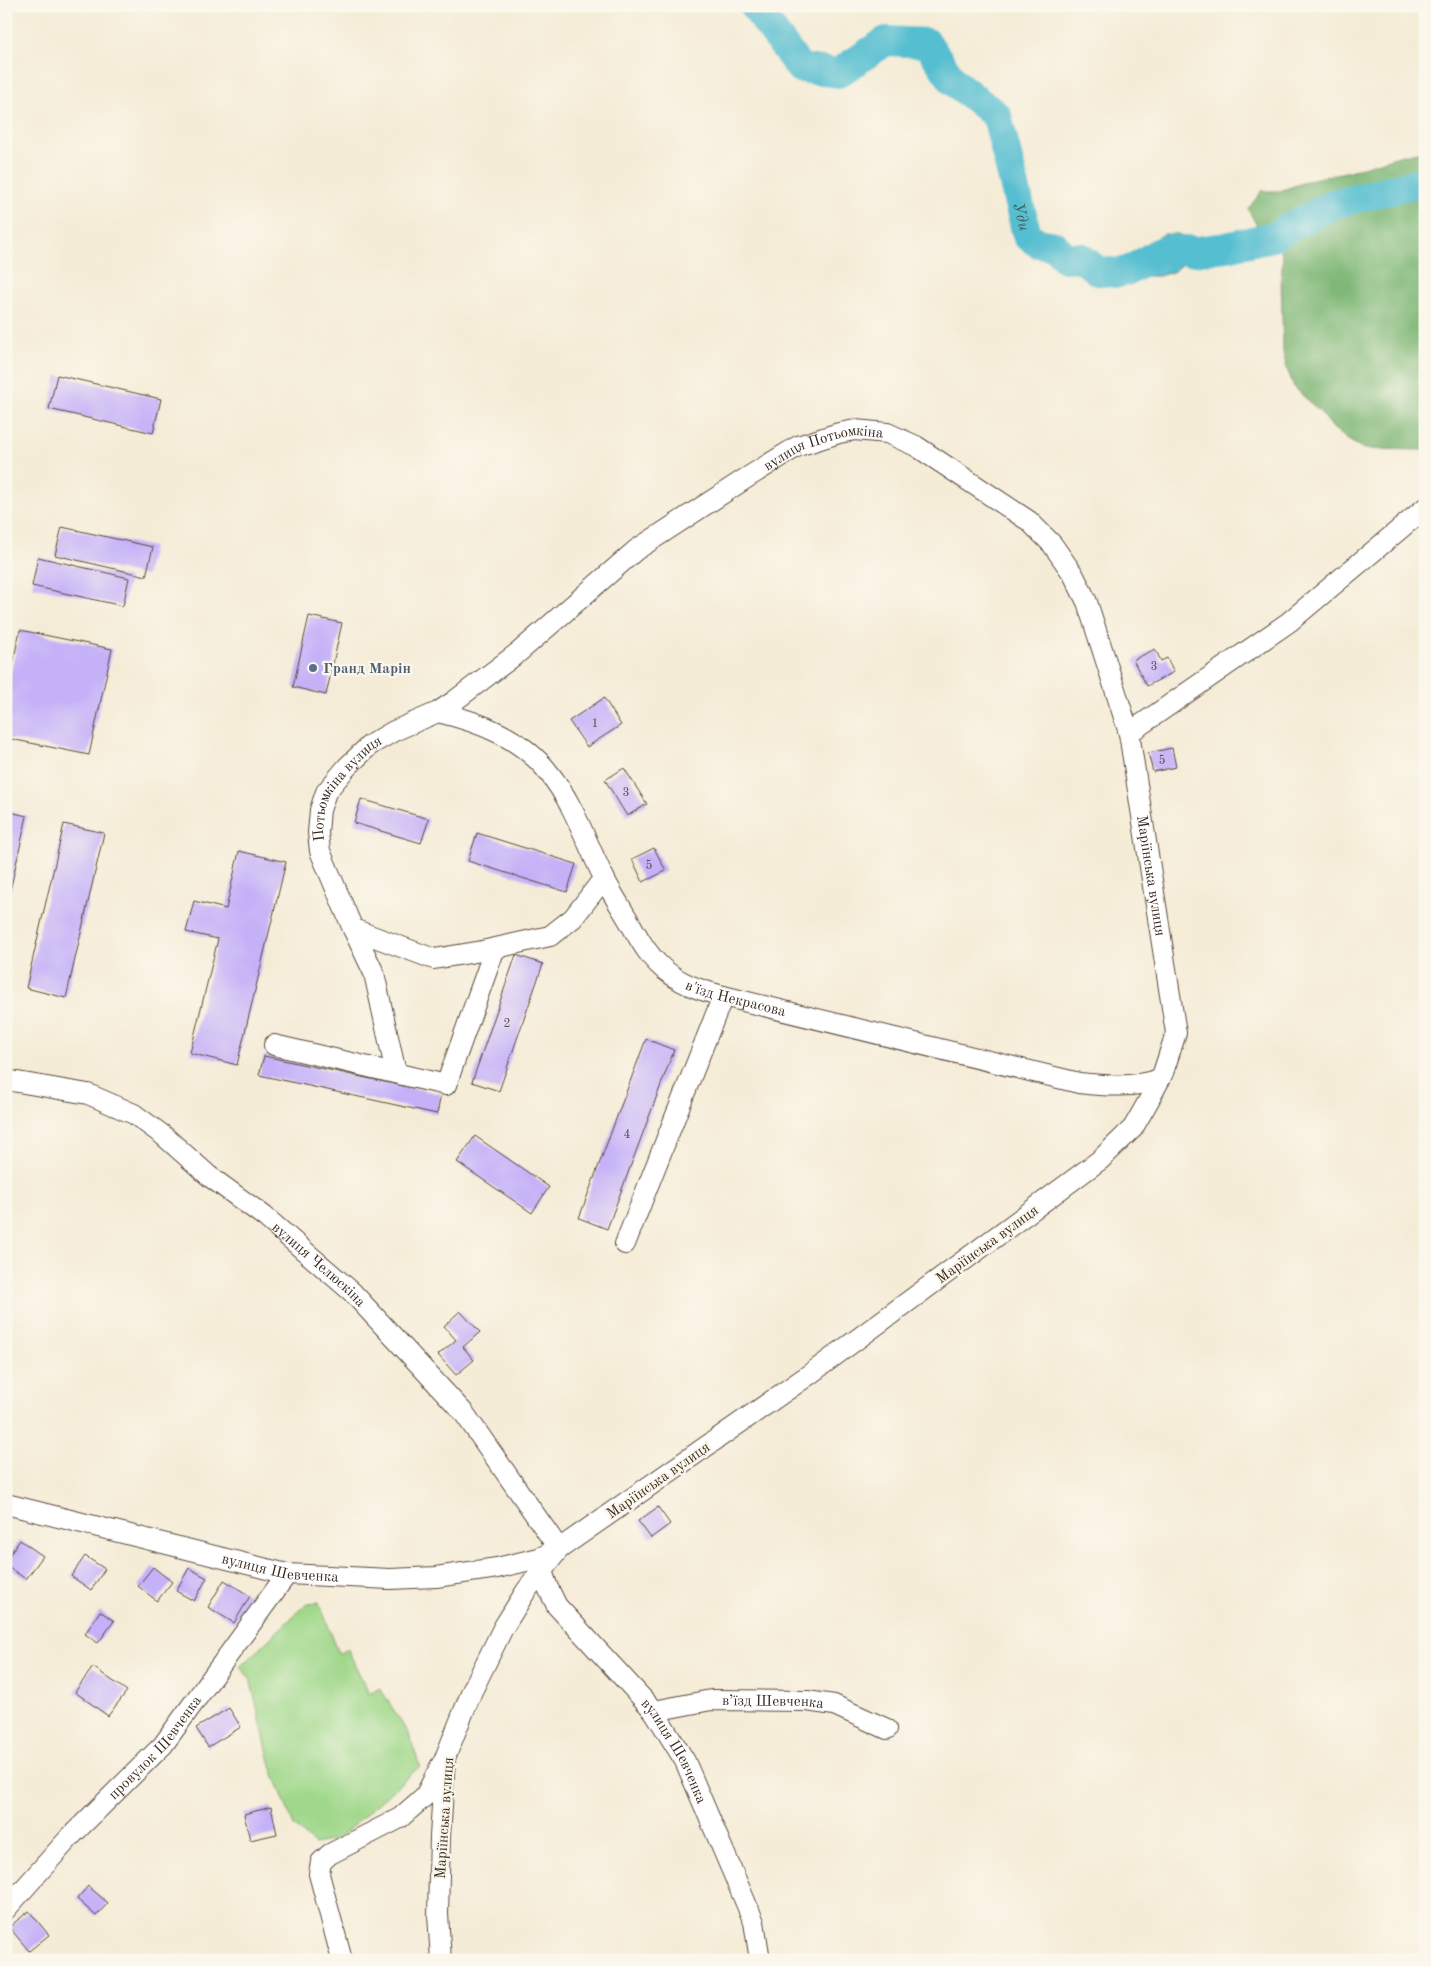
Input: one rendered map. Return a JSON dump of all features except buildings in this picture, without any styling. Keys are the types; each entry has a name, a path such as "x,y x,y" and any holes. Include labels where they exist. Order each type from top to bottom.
{"street":[{"name":"вулиця Потьомкіна","path":"438,712 518,652 636,550 748,476 798,446 839,433 871,430 887,433 916,446 1029,521 1052,544 1073,574 1087,602 1129,733"},
{"path":"1129,733 1288,622 1425,508"},
{"name":"в'їзд Некрасова","path":"438,712 470,719 499,732 525,750 548,772 567,798 604,878 640,941 658,964 682,982 723,996 1079,1083 1129,1086 1160,1079"},
{"name":"Потьомкіна вулиця","path":"396,1073 374,973 320,851 318,832 320,810 326,792 347,767 370,745 394,731 438,712"},
{"name":"Маріїнська вулиця","path":"441,1960 438,1914 445,1758 472,1691 503,1628 526,1590 559,1549 810,1374 1100,1160 1133,1128 1160,1079 1176,1033 1129,733"},
{"path":"353,929 434,959 496,948 550,936 574,918 604,878"},
{"path":"274,1045 446,1085 496,948"},
{"path":"625,1244 723,996"},
{"name":"вулиця Челюскіна","path":"6,1080 88,1094 134,1114 164,1136 209,1176 264,1216 352,1292 464,1413 559,1549"},
{"name":"вулиця Шевченка","path":"6,1504 287,1574 390,1579 436,1577 496,1568 531,1560 559,1549"},
{"name":"вулиця Шевченка","path":"542,1571 548,1588 564,1615 654,1711 685,1762 754,1922 760,1960"},
{"name":"провулок Шевченка","path":"6,1909 70,1837 164,1745 287,1574"},
{"name":"в’їзд Шевченка","path":"654,1711 711,1700 814,1701 834,1705 887,1729"},
{"path":"342,1960 318,1874 321,1862 330,1854 400,1818 425,1796 445,1758"}],"green space":[{"path":"1417,152 1425,152 1425,450 1364,449 1348,440 1333,428 1321,413 1294,387 1283,352 1281,277 1283,259 1279,243 1257,226 1248,209 1262,191 1280,191 1313,179 1350,171"},
{"path":"319,1602 339,1654 347,1648 369,1694 380,1688 409,1735 420,1766 338,1839 315,1844 294,1826 271,1766 250,1678 240,1667 305,1605"}],"water":[{"path":"1164,234 1178,234 1195,242 1196,251 1173,272 1159,276 1148,276 1141,271 1136,256 1144,246"}],"waterway":[{"name":"Уди","path":"754,6 800,68 838,73 886,41 927,43 954,82 997,116 1027,235 1038,243 1055,246 1065,258 1080,257 1098,271 1118,273 1130,270 1158,253 1169,249 1196,251 1226,247 1272,237 1333,204 1421,182 1425,185"}],"place":[{"name":"Гранд Марін","path":"313,668"}]}
